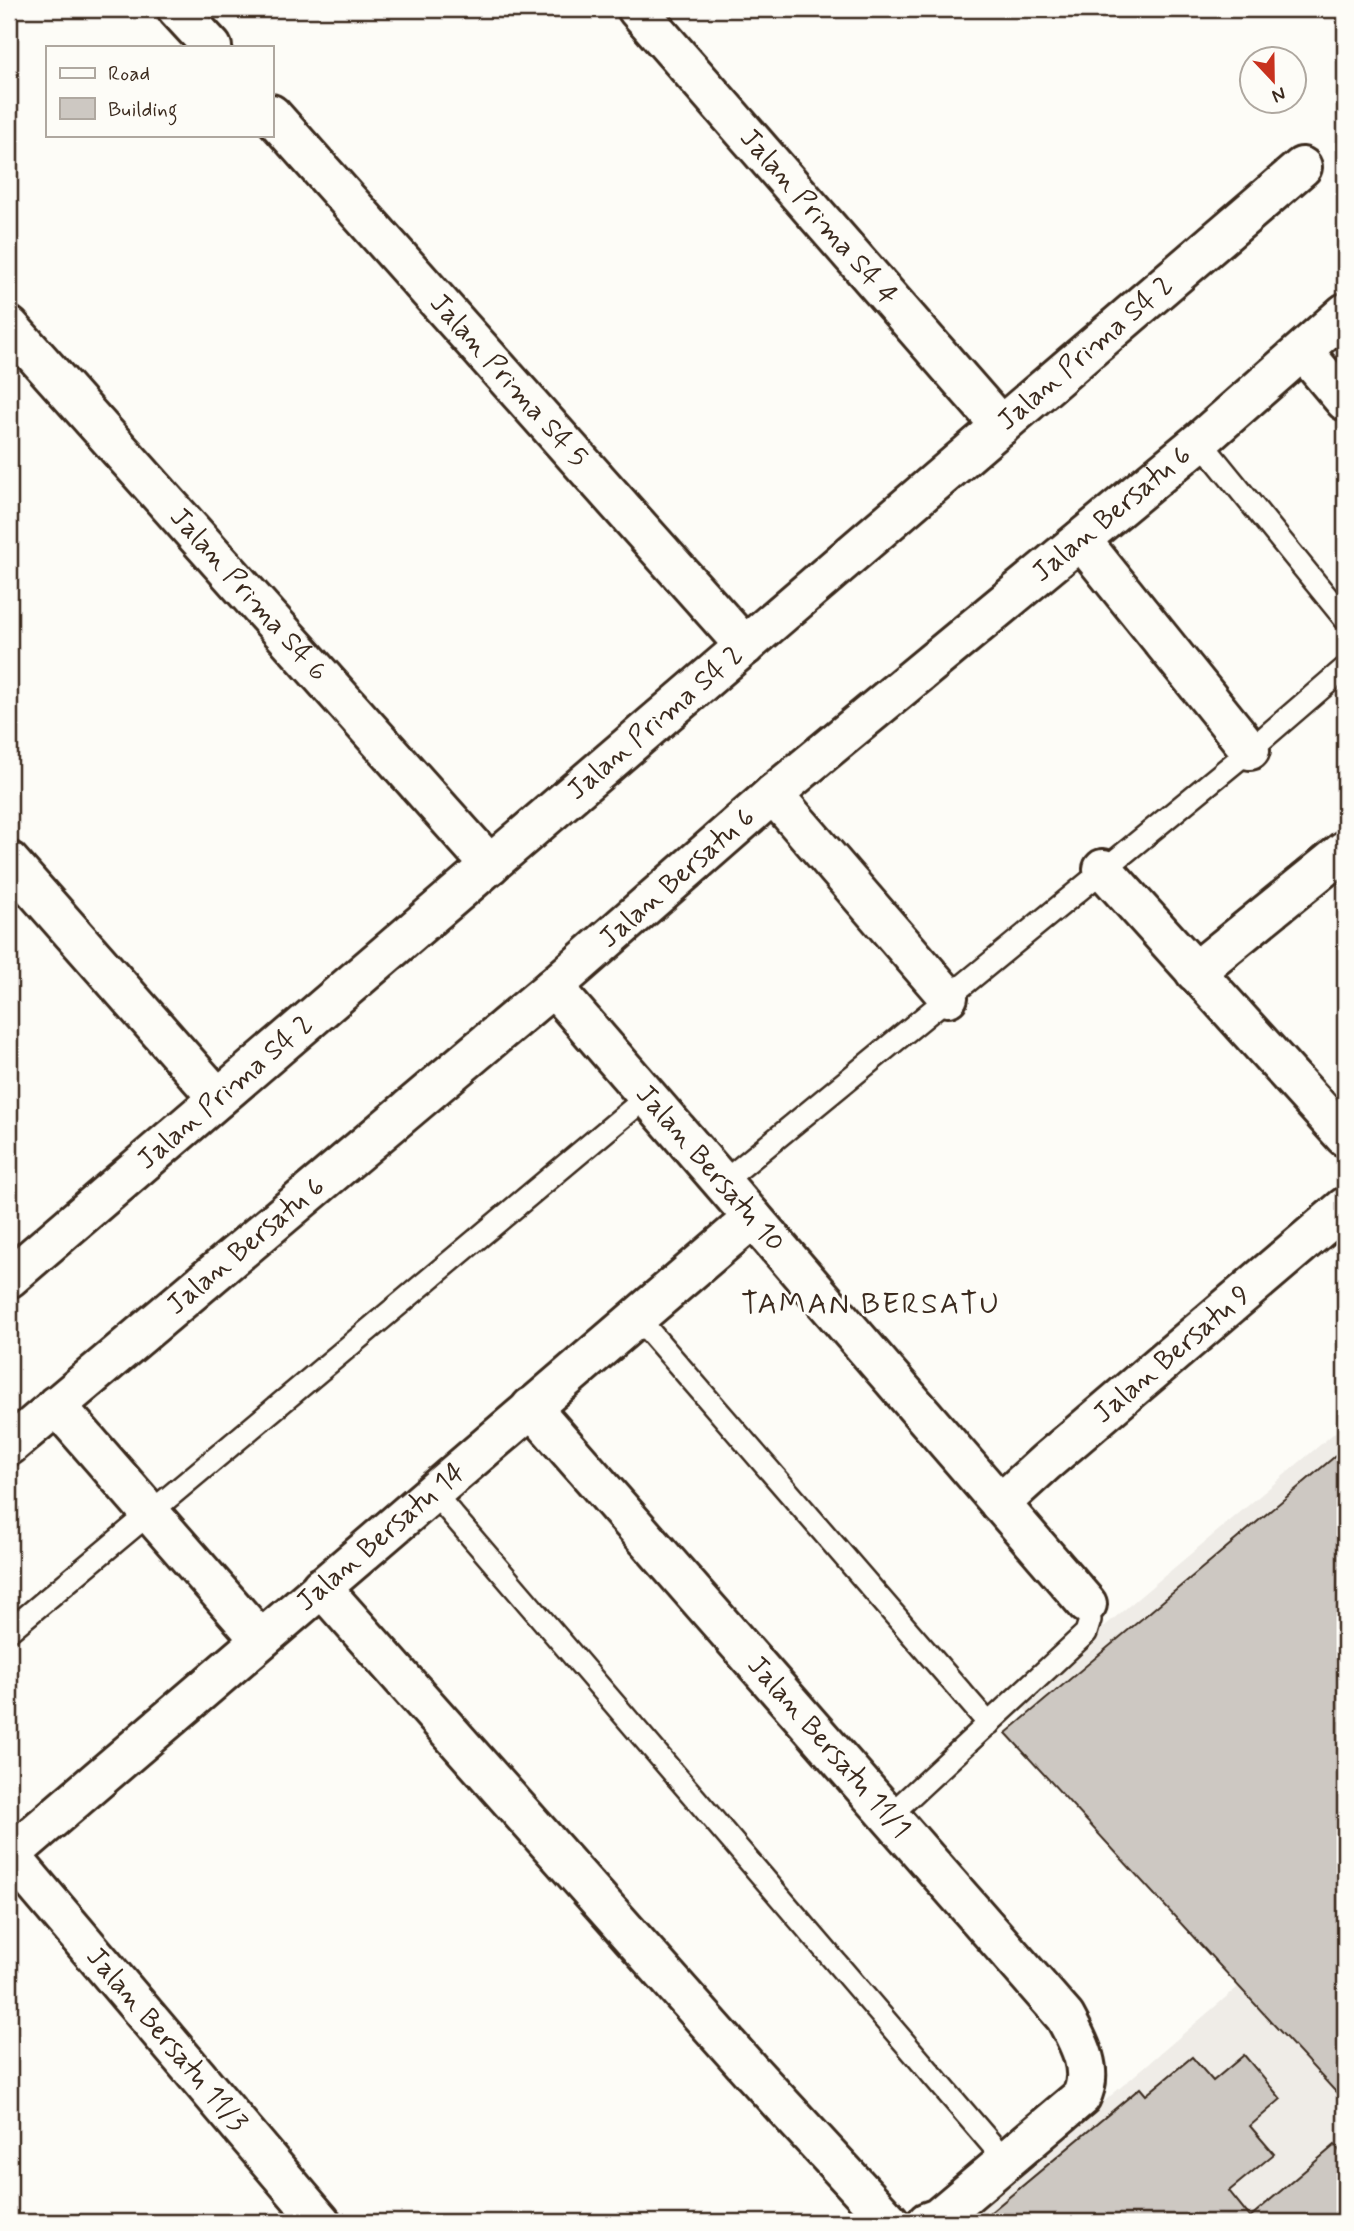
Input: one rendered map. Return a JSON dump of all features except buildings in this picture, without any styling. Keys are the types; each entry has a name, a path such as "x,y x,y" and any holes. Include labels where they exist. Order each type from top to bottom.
{"street":[{"path":"177,9 211,46"},
{"name":"Jalan Prima S4 4","path":"637,9 1001,426"},
{"name":"Jalan Prima S4 5","path":"273,116 745,646"},
{"name":"Jalan Prima S4 2","path":"9,1278 1302,167"},
{"name":"Jalan Bersatu 6","path":"9,1446 553,987 773,794 1200,441 1345,313"},
{"name":"Jalan Prima S4 6","path":"9,326 490,865"},
{"path":"1303,351 1345,401"},
{"path":"1081,540 1250,750"},
{"path":"773,794 948,997"},
{"path":"1195,972 1345,850"},
{"path":"9,860 218,1098"},
{"path":"1103,869 1345,1138"},
{"name":"Jalan Bersatu 10","path":"553,987 1087,1604"},
{"name":"Jalan Bersatu 9","path":"1000,1504 1345,1207"},
{"name":"Jalan Bersatu 14","path":"9,1856 752,1218"},
{"path":"56,1405 260,1639"},
{"name":"Jalan Bersatu 11/1","path":"531,1407 1065,2017 1084,2059 1086,2088 1076,2102 1006,2161"},
{"path":"321,1587 749,2068 890,2222"},
{"name":"Jalan Bersatu 11/3","path":"9,1856 321,2222"},
{"path":"927,2222 938,2218 1006,2161"}],"lane":[{"path":"1200,441 1345,619"},
{"path":"722,1183 1250,750 1345,668"},
{"path":"9,1631 649,1095"},
{"path":"637,1317 989,1724"},
{"path":"432,1491 1006,2161"},
{"path":"889,1816 1086,1633 1090,1620 1087,1604"}],"shaded area":[{"path":"1345,1424 1345,2222 963,2222 1252,1975 1017,1700"}],"district":[{"name":"TAMAN BERSATU","path":"871,1304"}]}
